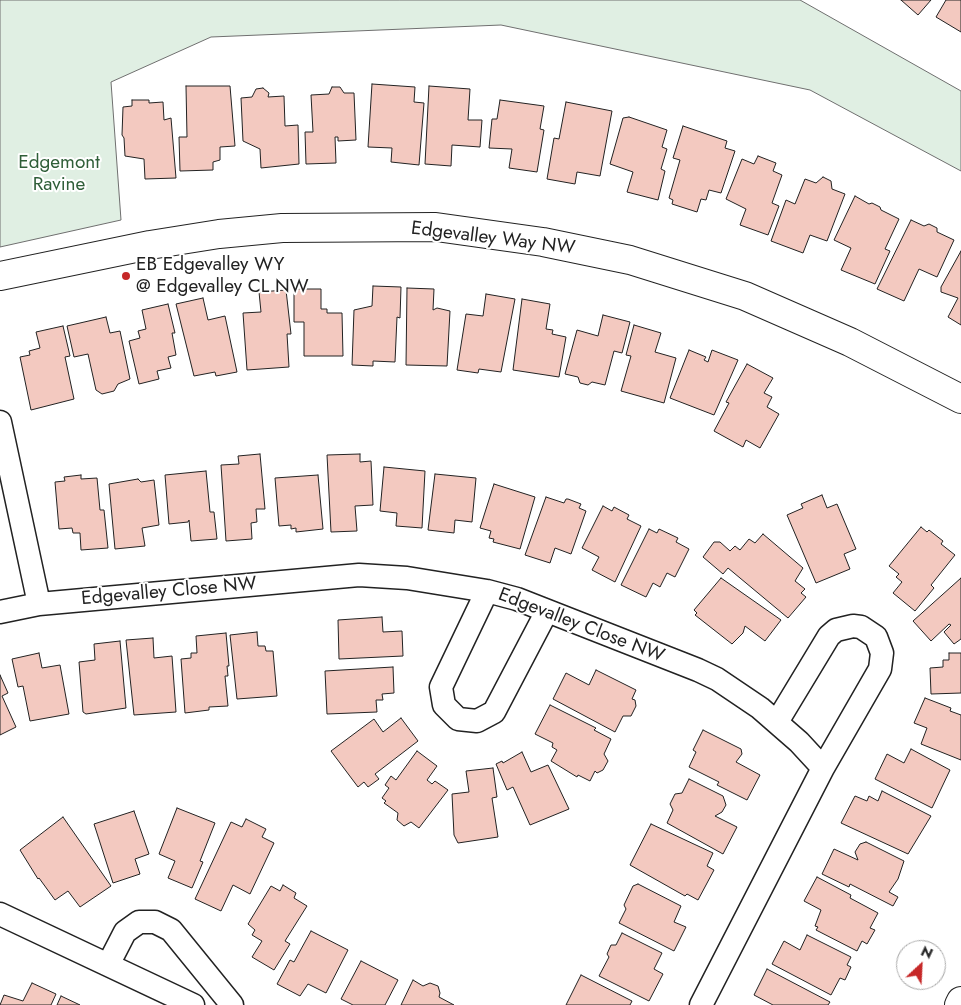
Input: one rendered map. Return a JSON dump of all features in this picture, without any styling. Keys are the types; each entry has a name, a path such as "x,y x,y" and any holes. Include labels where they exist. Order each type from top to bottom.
{"street":[{"name":"Edgevalley Way NW","path":"0,276 219,234 282,228 436,228 543,242 630,260 736,293 850,342 961,399"},
{"path":"0,422 39,604"},
{"name":"Edgevalley Close NW","path":"0,609 359,575 408,578 487,591 547,611 698,670 740,694 777,722 822,768"},
{"path":"487,591 441,687 444,705 458,718 477,722 494,712 547,611"},
{"path":"701,1005 822,768 880,670 882,653 876,637 861,627 853,626 844,627 829,636 777,722"},
{"path":"0,914 193,1005"},
{"path":"108,965 125,932 139,922 155,922 171,930 232,1005"},
{"path":"959,1005 961,1001"}],"green space":[{"name":"Edgemont Ravine","path":"0,0 800,0 961,91 961,171 810,90 501,25 211,37 111,82 121,220 0,247"}],"building":[{"path":"901,0 931,0 918,15"},
{"path":"946,0 961,0 961,32 936,17"},
{"path":"372,84 415,87 414,102 424,103 419,165 391,162 392,148 368,147"},
{"path":"186,86 230,86 235,146 220,147 220,160 213,162 213,170 180,171 179,137 187,137"},
{"path":"429,86 470,89 468,120 482,120 480,147 452,145 451,166 425,164"},
{"path":"332,87 340,87 344,93 354,93 356,140 338,141 338,137 335,137 336,163 306,164 305,132 313,132 311,95 329,94"},
{"path":"263,88 269,93 268,97 284,96 285,126 298,125 299,164 261,168 260,149 243,141 241,98 252,97 256,89"},
{"path":"132,100 149,100 149,103 163,102 164,120 171,118 176,178 145,179 144,159 125,156 124,138 122,135 123,107 132,106"},
{"path":"500,100 544,106 540,129 544,130 537,172 509,168 512,149 489,148 492,119 497,119"},
{"path":"566,102 612,111 600,176 577,172 575,184 547,179 554,138 559,139"},
{"path":"629,117 667,130 662,147 667,149 661,169 665,171 658,200 627,192 633,172 610,164 623,118"},
{"path":"683,126 727,141 725,148 735,151 721,193 709,190 706,200 701,199 697,212 672,204 673,200 669,198 680,160 673,158"},
{"path":"758,156 776,163 773,171 782,175 772,203 779,206 768,235 740,225 746,209 726,199 742,159 754,164"},
{"path":"823,177 831,181 832,189 845,194 827,241 810,235 803,253 771,241 786,200 795,204 805,179 816,183"},
{"path":"855,196 869,204 872,203 880,207 881,210 899,219 885,249 890,251 875,284 841,270 851,248 834,240"},
{"path":"911,220 924,226 929,224 937,228 937,232 954,240 937,277 919,269 904,301 877,289"},
{"path":"961,251 961,325 948,317 958,298 941,292 941,287"},
{"path":"373,286 401,287 400,318 397,317 395,362 373,361 373,366 352,365 354,310 372,306"},
{"path":"407,288 434,289 433,310 437,308 450,311 447,366 406,365"},
{"path":"294,289 321,289 321,309 327,309 327,313 342,313 343,356 304,356 304,322 294,322"},
{"path":"286,290 291,334 287,334 289,367 247,370 243,313 261,312 259,292"},
{"path":"486,294 515,299 501,372 479,369 478,373 457,370 466,314 483,316"},
{"path":"203,298 208,320 225,316 237,372 216,376 215,372 194,376 176,304"},
{"path":"522,299 550,304 546,329 553,330 552,334 566,337 559,377 513,370"},
{"path":"168,304 175,333 172,333 176,355 168,357 171,368 157,371 159,379 139,384 129,341 140,338 138,331 146,329 142,310"},
{"path":"603,315 630,322 622,353 614,351 605,385 592,382 588,385 580,383 578,377 565,374 577,330 598,336"},
{"path":"106,317 110,333 120,331 130,379 118,384 114,391 102,394 96,390 88,354 74,357 67,326"},
{"path":"634,325 661,333 655,352 676,358 664,403 621,391 631,356 626,355"},
{"path":"63,326 70,356 65,357 74,399 31,410 20,357 30,355 29,351 40,348 36,332"},
{"path":"689,350 706,357 704,360 708,362 712,350 738,360 714,415 670,398"},
{"path":"747,364 773,378 764,393 772,397 767,407 779,414 760,448 746,440 743,447 714,431 729,403 726,402"},
{"path":"260,454 265,509 256,509 257,522 251,523 252,539 226,541 221,465 239,464 238,456"},
{"path":"360,454 360,462 371,461 373,505 355,506 357,531 331,532 327,455"},
{"path":"384,467 425,471 422,528 396,526 397,513 380,511"},
{"path":"206,471 210,512 214,512 217,539 191,541 189,520 188,522 169,524 165,475"},
{"path":"435,474 476,478 472,522 455,520 454,533 428,530"},
{"path":"81,475 81,479 97,478 100,510 104,510 108,548 81,550 80,533 73,533 72,528 59,529 55,482 65,481 64,477"},
{"path":"318,475 323,529 296,532 296,528 291,529 291,525 279,526 275,478"},
{"path":"138,479 141,482 154,480 159,525 142,528 145,546 115,549 109,484"},
{"path":"494,484 535,497 520,549 493,542 494,539 489,538 491,531 480,528"},
{"path":"822,495 827,508 837,504 856,549 844,554 850,569 816,583 787,515 803,508 801,504"},
{"path":"546,497 564,503 568,499 581,504 579,508 586,511 571,554 555,548 550,563 525,555"},
{"path":"603,506 612,511 614,507 629,515 627,519 641,526 615,582 592,570 599,557 582,548"},
{"path":"921,527 927,532 929,530 943,541 941,544 955,555 931,585 934,588 915,611 893,593 902,582 896,577 899,574 889,566"},
{"path":"649,529 657,533 659,529 678,538 676,542 689,549 675,577 667,573 660,587 653,583 646,597 621,585"},
{"path":"763,534 803,568 795,581 805,589 801,593 806,597 788,618 728,568 723,574 703,557 714,542 720,542 730,551 735,546 740,550 749,539 755,543"},
{"path":"721,578 781,620 765,641 745,626 743,633 732,644 695,615 697,613 694,610"},
{"path":"961,578 961,639 954,644 944,632 951,625 949,624 931,641 913,621"},
{"path":"382,617 383,632 402,631 403,656 339,659 338,620"},
{"path":"257,632 258,646 265,646 266,651 273,651 277,696 237,699 230,635"},
{"path":"226,633 229,666 227,666 228,676 225,676 228,706 209,707 209,710 185,713 181,659 191,658 191,653 197,653 196,636"},
{"path":"153,638 154,658 172,656 176,712 134,715 126,640"},
{"path":"120,641 126,708 86,714 83,712 79,662 95,660 94,644"},
{"path":"39,653 42,668 60,665 69,714 30,721 23,686 18,687 12,659"},
{"path":"949,653 961,653 961,693 931,694 930,668 943,667 943,660 949,660"},
{"path":"393,667 394,693 382,694 383,700 376,700 377,712 327,714 325,671"},
{"path":"596,670 636,690 632,699 635,700 636,706 631,716 623,716 615,732 553,699 566,673 589,685"},
{"path":"0,675 8,693 2,696 16,727 0,735"},
{"path":"925,698 951,708 950,711 961,715 961,760 921,744 927,728 914,723"},
{"path":"550,705 596,728 594,730 611,739 604,754 608,761 603,770 597,773 595,771 590,781 578,775 577,777 551,761 557,750 552,747 553,743 535,734"},
{"path":"401,718 418,741 375,774 379,779 368,787 364,782 358,787 331,751 374,719 383,732"},
{"path":"703,730 741,749 742,754 736,762 760,775 747,800 717,785 719,782 689,767 696,752 693,750"},
{"path":"911,749 950,770 932,808 875,779 887,754 904,763"},
{"path":"417,751 437,766 427,780 432,784 435,781 448,790 419,828 411,822 404,826 397,820 398,813 384,803 386,801 382,798 389,788 385,785 391,776 396,780"},
{"path":"522,752 531,772 548,765 569,809 530,825 513,787 507,790 496,764 502,761 503,763"},
{"path":"493,768 497,797 492,798 498,837 458,843 454,835 452,794 469,792 466,771"},
{"path":"689,779 723,796 726,805 722,812 715,816 737,827 723,854 667,823 673,810 670,804 675,794 682,793"},
{"path":"882,791 931,816 908,854 841,823 855,796 867,801 869,796 878,801"},
{"path":"177,808 215,823 200,861 203,862 192,888 168,878 175,861 159,854"},
{"path":"134,811 149,854 135,859 140,874 113,883 94,824"},
{"path":"63,817 111,886 80,907 68,891 55,900 38,879 20,850"},
{"path":"246,819 266,829 262,837 274,843 250,894 233,885 221,911 195,899 231,822 242,827"},
{"path":"651,824 713,853 707,866 714,870 698,900 687,894 685,896 630,865"},
{"path":"866,842 904,861 898,879 889,892 898,897 893,906 850,884 849,887 822,874 834,849 858,860 855,852 860,844"},
{"path":"817,877 851,895 850,898 878,913 870,928 875,930 867,944 862,941 857,951 816,930 818,927 815,926 821,910 804,901"},
{"path":"638,884 681,906 674,922 686,927 674,951 619,923 626,909 624,905 633,886"},
{"path":"283,885 296,893 294,898 307,906 285,941 290,944 274,970 252,957 262,941 252,935 255,930 248,924 271,886 280,891"},
{"path":"311,931 348,950 326,993 308,984 300,996 277,984 290,960 294,962"},
{"path":"622,933 662,953 654,969 663,974 649,1001 599,976 609,957 607,954 611,945 616,945"},
{"path":"807,935 851,957 847,965 851,967 845,980 840,978 831,995 772,964 784,941 800,950"},
{"path":"361,961 398,980 385,1005 353,1005 341,999"},
{"path":"767,969 830,1002 828,1005 773,1005 754,995"},
{"path":"581,975 632,1001 630,1005 566,1005"},
{"path":"413,980 423,986 430,983 438,986 439,997 454,1005 401,1005"},
{"path":"32,983 56,994 51,1005 0,1005 4,995 23,1001"},
{"path":"61,996 80,1005 57,1005"}],"place":[{"name":"EB Edgevalley WY @ Edgevalley CL NW","path":"126,276"}]}
